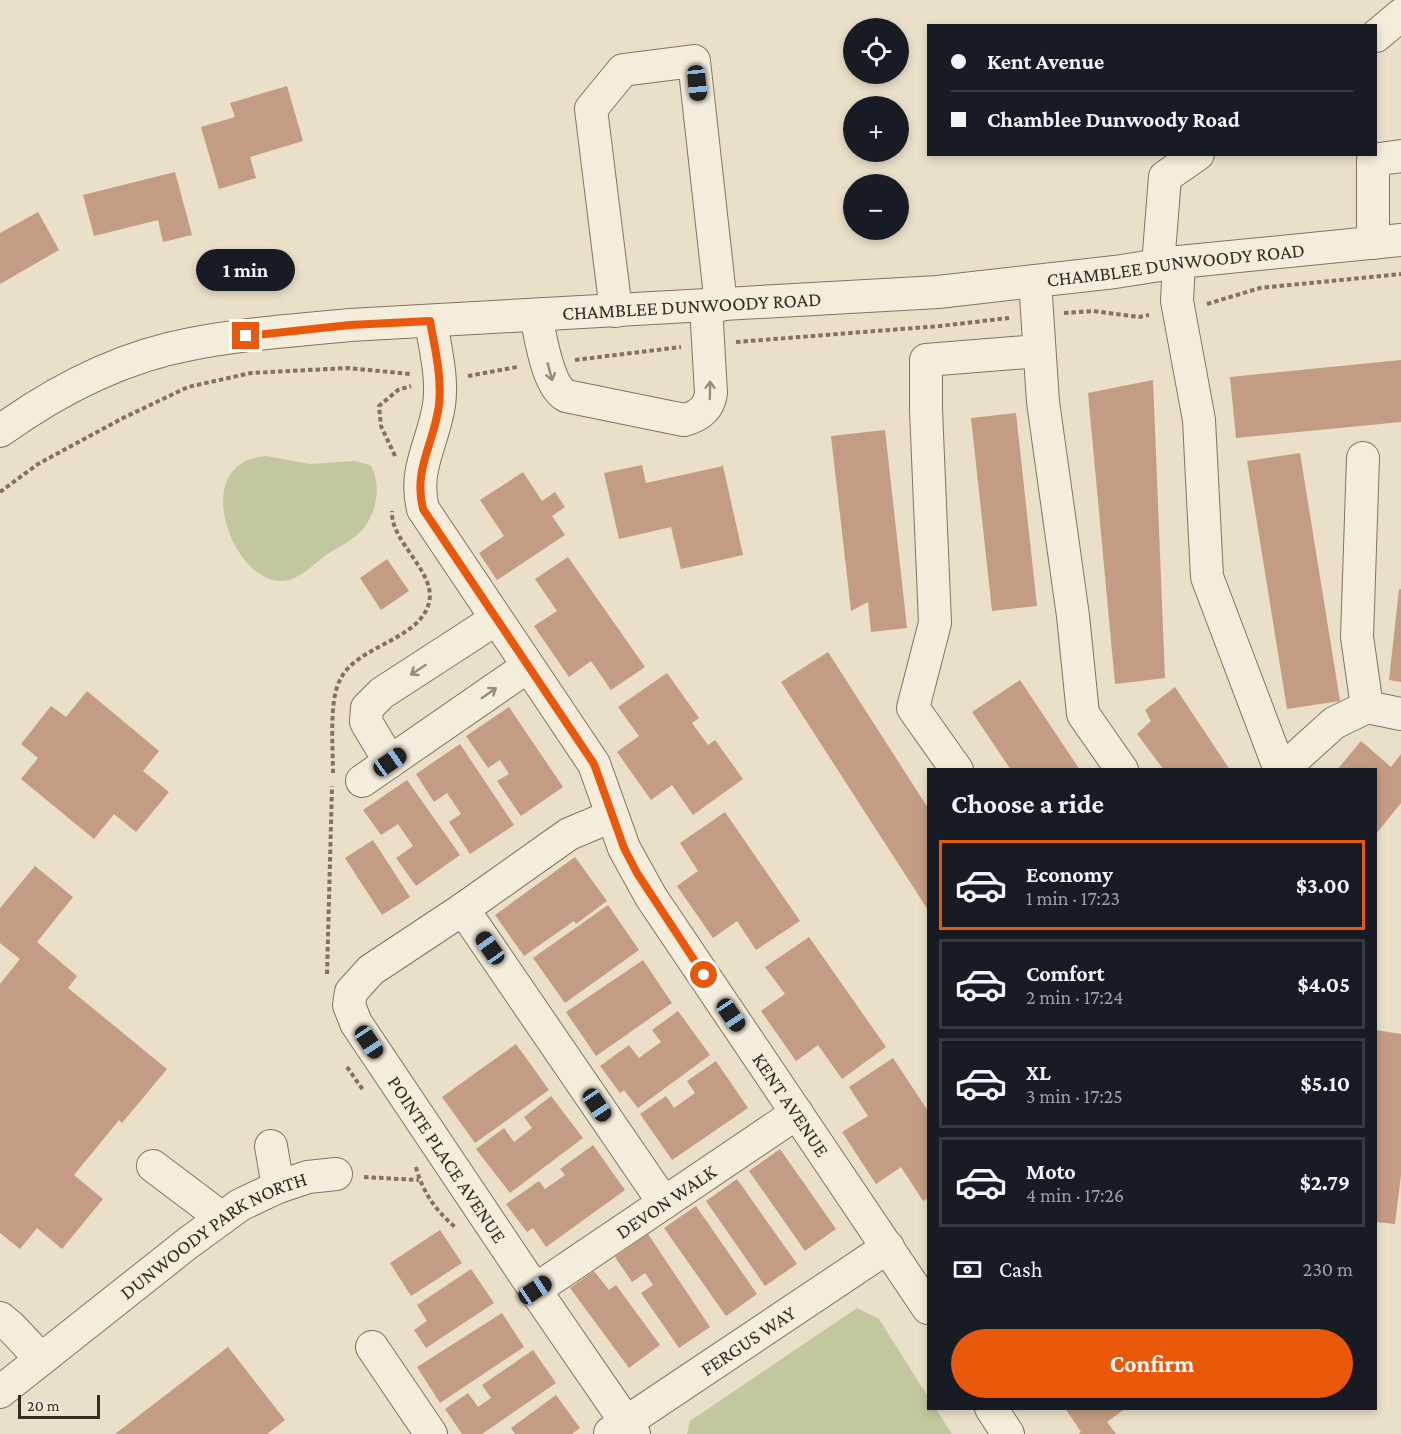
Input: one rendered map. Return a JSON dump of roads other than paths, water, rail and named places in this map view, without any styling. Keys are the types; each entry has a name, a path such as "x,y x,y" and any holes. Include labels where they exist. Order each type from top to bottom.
{"street":[{"path":"1377,35 1401,15"},
{"path":"536,316 553,382 566,396 684,420 695,417 710,402 713,305 694,60 623,70 591,109 616,311"},
{"path":"1195,156 1165,177 1168,263 1199,420 1207,577 1280,768"},
{"path":"1387,241 1373,160 1401,156"},
{"name":"CHAMBLEE DUNWOODY ROAD","path":"0,431 63,390 119,365 189,344 265,333 350,325 938,292 1168,263 1387,241"},
{"path":"1035,281 1043,402 1073,616 1083,714 1121,768"},
{"name":"KENT AVENUE","path":"430,321 440,377 438,412 424,460 418,492 423,509 594,764 624,848 651,897 927,1306"},
{"path":"956,768 913,708 935,623 926,360 1039,351"},
{"path":"1363,458 1357,637 1367,707"},
{"path":"390,762 366,722 367,708 382,693 496,620"},
{"path":"362,781 527,667"},
{"path":"1283,768 1334,723 1367,707 1401,714"},
{"name":"POINTE PLACE AVENUE","path":"612,816 569,834 463,909 371,970 351,992 349,1005 356,1023 535,1290 623,1430"},
{"path":"463,909 664,1203"},
{"name":"DEVON WALK","path":"535,1290 797,1113"},
{"path":"271,1146 278,1187"},
{"path":"153,1167 222,1218"},
{"name":"DUNWOODY PARK NORTH","path":"0,1392 240,1205 278,1187 308,1178 336,1174"},
{"name":"FERGUS WAY","path":"623,1430 888,1247"},
{"path":"0,1318 41,1359"},
{"path":"372,1347 431,1434"},
{"path":"992,1410 1008,1434"}]}
